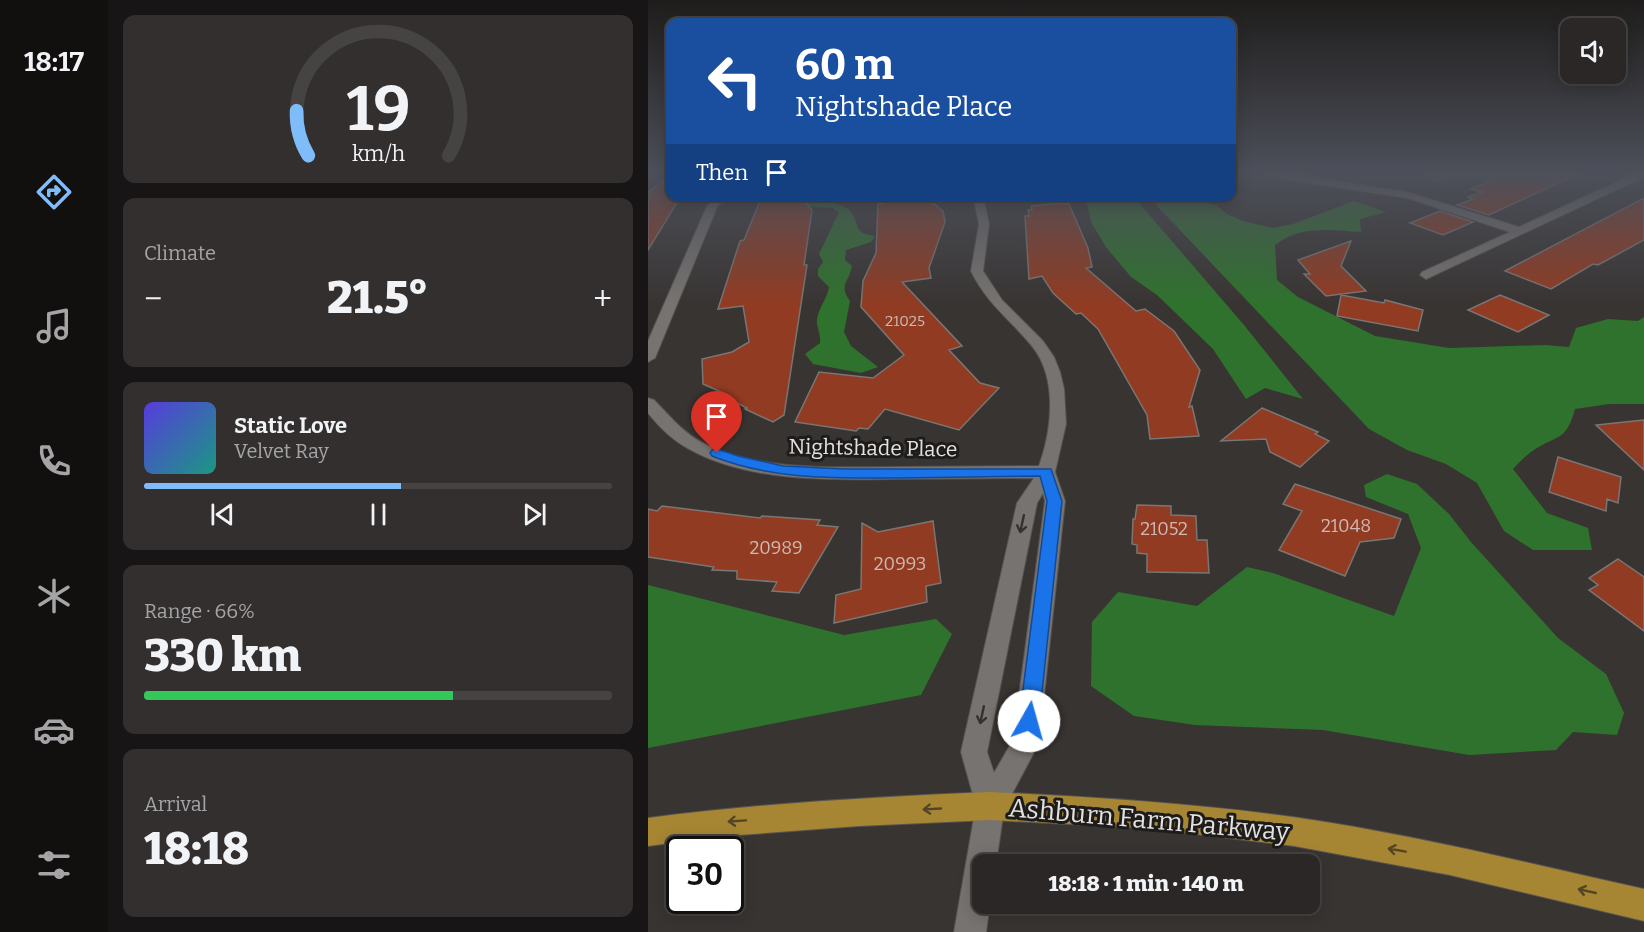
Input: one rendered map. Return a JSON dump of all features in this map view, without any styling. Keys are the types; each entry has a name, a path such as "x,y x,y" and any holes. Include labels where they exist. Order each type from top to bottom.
{"main road":[{"name":"Ashburn Farm Parkway","path":"648,832 726,822 859,812 990,806 1145,814 1294,832 1450,860 1644,905"}],"street":[{"path":"648,358 708,216"},
{"path":"984,216 985,232 978,271 996,304 1045,353 1058,389 1055,437 1046,472 1027,503 974,752 990,806"},
{"path":"1475,216 1519,231"},
{"path":"1426,275 1550,216"},
{"name":"Nightshade Place","path":"648,402 673,430 699,447 735,460 783,471 1046,472"},
{"path":"970,932 990,806 1026,743 1055,501 1046,472"}],"green space":[{"path":"837,216 853,216 859,230 875,236 871,242 846,250 845,260 852,266 845,284 845,291 850,301 844,332 851,346 878,367 861,373 813,364 805,354 820,343 817,319 829,287 818,276 818,269 823,262 819,254"},
{"path":"1090,216 1151,216 1244,325 1303,399 1265,388 1246,399 1213,349 1157,295 1131,277 1106,247"},
{"path":"1167,216 1233,216 1273,228 1313,216 1369,216 1360,219 1361,232 1316,230 1295,234 1275,245 1277,280 1298,297 1375,336 1449,348 1545,345 1569,347 1576,328 1608,319 1638,321 1644,317 1644,404 1609,404 1575,409 1572,420 1560,436 1531,452 1513,469 1547,513 1588,528 1592,550 1533,550 1504,531 1477,483 1446,464 1407,450 1369,429"},
{"path":"1387,474 1417,484 1449,514 1471,542 1558,638 1606,674 1624,713 1617,735 1573,732 1556,750 1469,755 1323,730 1195,725 1134,716 1091,686 1092,622 1118,592 1197,606 1247,567 1273,573 1394,616 1421,548 1408,514 1366,497 1364,485"},
{"path":"648,585 844,635 936,619 952,634 921,695 648,748"}],"building":[{"path":"648,216 668,216 648,250"},
{"path":"754,216 811,216 804,265 807,265 784,415 773,422 745,409 747,408 718,394 721,392 703,384 702,359 732,352 749,342 743,306 718,309 740,241 744,240"},
{"path":"877,216 944,216 945,222 929,268 931,278 902,282 962,346 949,350 980,383 999,388 959,430 885,409 868,429 859,428 856,431 795,422 819,372 873,378 904,355 861,307 863,281 876,253"},
{"path":"1025,216 1074,216 1088,248 1092,267 1086,268 1136,311 1145,309 1174,331 1200,370 1189,407 1192,406 1199,436 1150,439 1147,415 1098,329 1081,313 1076,314 1053,293 1042,276 1029,279"},
{"path":"1426,216 1456,216 1473,222 1443,235 1410,223"},
{"path":"1609,216 1644,216 1644,240 1598,265 1593,264 1551,289 1505,271"},
{"path":"1351,241 1341,266 1366,291 1326,296 1304,274 1310,274 1298,260"},
{"path":"1341,295 1384,303 1385,300 1423,310 1418,331 1337,316"},
{"path":"1500,295 1549,315 1518,332 1468,310"},
{"path":"1262,408 1318,432 1315,434 1329,441 1300,467 1270,452 1266,439 1221,441"},
{"path":"1644,420 1644,470 1596,425"},
{"path":"1558,457 1621,477 1618,503 1607,499 1606,511 1549,492"},
{"path":"1295,484 1401,519 1394,538 1360,542 1345,576 1279,550 1302,511 1283,504"},
{"path":"1137,505 1171,506 1171,515 1196,516 1197,540 1207,540 1209,573 1147,572 1147,554 1137,553 1137,545 1132,544 1133,519 1135,519"},
{"path":"662,506 760,518 762,516 820,520 817,525 838,527 799,593 772,591 777,582 737,579 737,571 712,570 714,567 648,557 648,509 657,511"},
{"path":"933,521 941,583 926,586 927,602 834,623 836,595 861,589 862,523 878,532"},
{"path":"1618,559 1644,577 1644,631 1589,590 1598,585 1589,578"}],"route":[{"path":"717,453 735,460 783,471 1046,472 1055,501 1029,721"}]}
